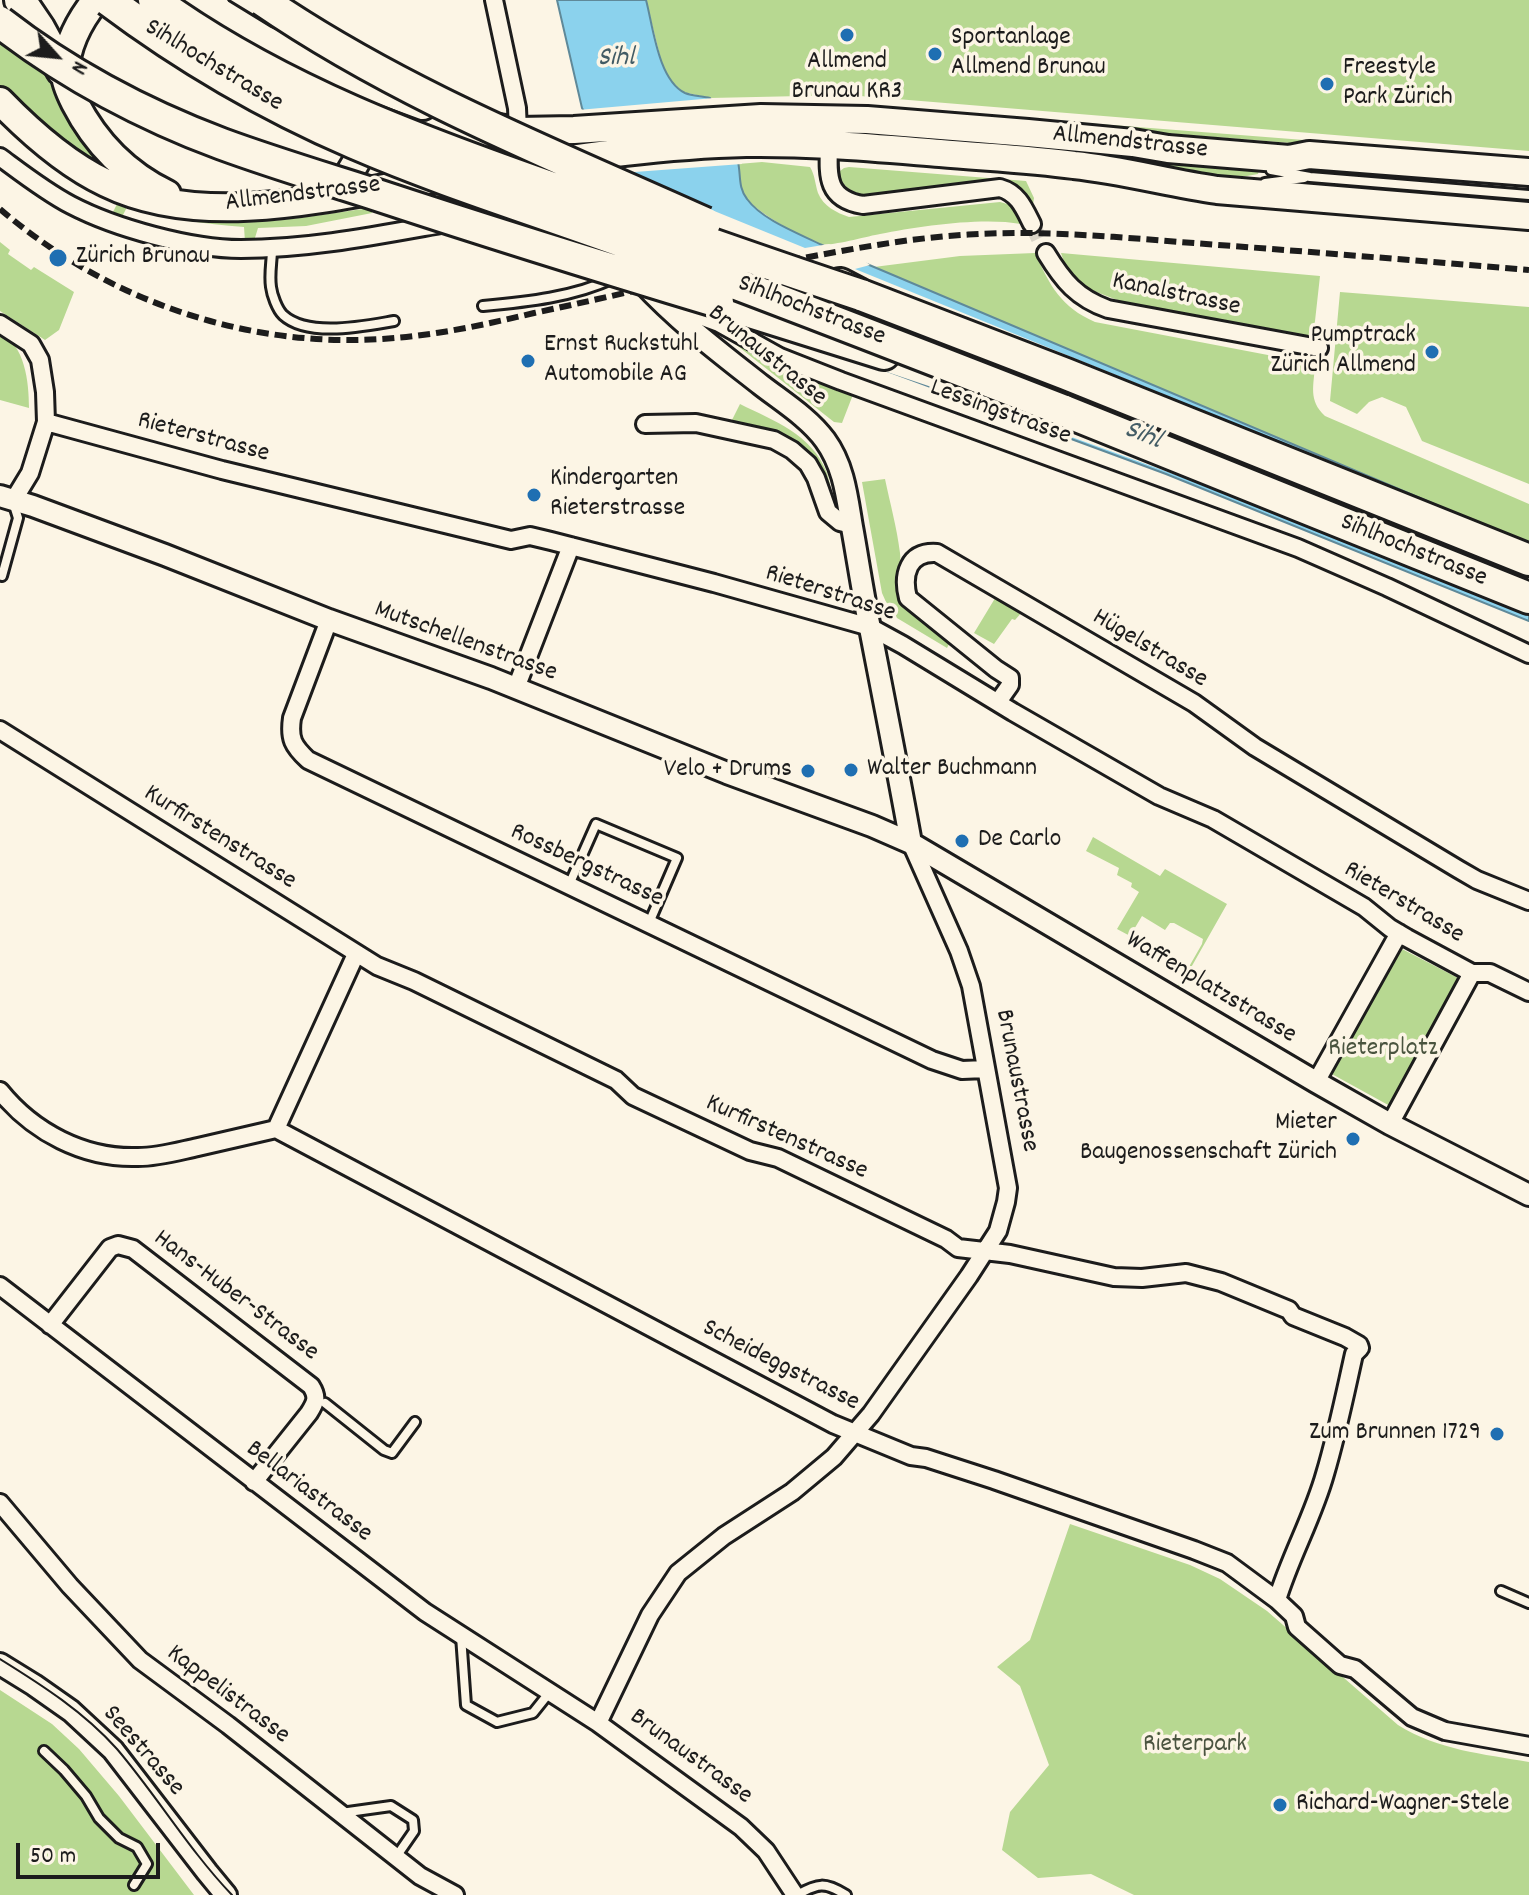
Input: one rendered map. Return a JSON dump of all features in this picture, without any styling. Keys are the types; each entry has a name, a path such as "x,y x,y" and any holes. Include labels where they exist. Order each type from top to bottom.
{"highway":[{"path":"20,0 65,76"},
{"name":"Sihlhochstrasse","path":"108,0 216,73 354,143 795,305 1529,598"},
{"name":"Sihlhochstrasse","path":"154,0 250,61 388,127 479,162 861,295 1080,379 1529,560"},
{"path":"262,0 311,33 427,97 861,295"},
{"path":"0,22 51,59 93,84 148,112 221,143 518,241 1062,410"}],"main road":[{"path":"96,0 73,36 65,76 72,97 91,131 111,155 162,192 196,206"},
{"path":"272,0 358,82 365,104 366,136 362,151 334,196"},
{"path":"205,3 264,39 358,82 462,121 518,131"},
{"name":"Allmendstrasse","path":"0,101 55,150 105,183 151,199 196,206 232,208 276,205 588,156 746,143 829,145 1073,164 1217,190 1529,216"},
{"name":"Allmendstrasse","path":"518,131 731,119 867,120 1289,159 1309,155 1529,172"}],"street":[{"path":"494,0 517,108 518,131"},
{"path":"829,145 830,181 837,194 848,202 863,205 1000,188 1016,196 1032,224"},
{"name":"Brunaustrasse","path":"588,156 582,187 604,242 676,317 825,439 841,471 911,843 971,986 1008,1188 998,1231 880,1402 834,1457 792,1492 724,1536 678,1573 650,1615 598,1723 741,1827 766,1851 796,1895"},
{"name":"Allmendstrasse","path":"0,157 71,205 124,227 191,244 239,250 358,239 478,217 558,209"},
{"path":"454,175 528,187 604,242"},
{"name":"Kanalstrasse","path":"1046,253 1069,286 1102,307 1319,348"},
{"name":"Lessingstrasse","path":"676,317 692,313 719,323 780,357 841,381 1298,548 1529,654"},
{"path":"0,324 31,344 40,360 45,392 46,422 30,473 6,499"},
{"name":"Rieterstrasse","path":"46,422 222,470 511,540 530,536 571,546 870,627 1159,796 1213,819 1364,907 1399,933 1472,973 1490,973 1529,992"},
{"path":"645,424 696,423 774,440 808,464 828,512 840,522 852,525"},
{"name":"Mutschellenstrasse","path":"6,499 152,550 329,620 516,688 911,843"},
{"path":"516,688 571,546"},
{"name":"Hügelstrasse","path":"998,702 1010,685 1010,678 908,598 904,583 915,557 928,552 937,553 1194,703 1255,747 1458,869 1529,901"},
{"name":"Rossbergstrasse","path":"329,620 292,718 289,734 299,752 308,760 932,1060 962,1070 986,1069"},
{"name":"Kurfirstenstrasse","path":"0,730 377,966 616,1080 633,1096 750,1151 778,1158 946,1239 958,1248 1010,1254 1114,1277 1142,1278 1186,1273 1221,1282 1277,1305 1289,1310 1293,1316 1359,1345 1354,1354 1325,1474 1277,1600"},
{"name":"Waffenplatzstrasse","path":"911,843 1316,1082 1390,1124 1529,1195"},
{"path":"1316,1082 1399,933"},
{"path":"0,1091 22,1116 45,1132 92,1152 113,1156 168,1154 276,1129 356,954"},
{"path":"1390,1124 1472,973"},
{"name":"Scheideggstrasse","path":"276,1129 833,1424 911,1456 994,1480 1227,1563 1277,1600 1294,1616 1297,1627 1340,1665 1355,1669 1412,1717 1445,1731 1529,1746"},
{"name":"Hans-Huber-Strasse","path":"50,1325 110,1248 118,1245 133,1249 311,1386 316,1394 309,1413 254,1482"},
{"name":"Bellariastrasse","path":"0,1286 425,1612 598,1723"},
{"name":"Kappelistrasse","path":"0,1503 70,1586 140,1660 420,1876 455,1895"},
{"name":"Seestrasse","path":"0,1664 71,1711 113,1750 226,1895"}],"lane":[{"path":"1168,149 1254,166"},
{"path":"1268,169 1310,177 1529,195"},
{"path":"1217,190 1310,177"},
{"path":"272,248 271,286 282,315 299,325 318,327 351,328 394,321"},
{"path":"483,306 529,301 597,286 633,272"},
{"path":"2,576 18,518 6,499"},
{"path":"568,886 596,824 677,858 649,924"},
{"path":"325,1403 392,1453 415,1422"},
{"path":"1501,1591 1529,1603"},
{"path":"461,1636 466,1705 497,1722 533,1713 549,1693"},
{"path":"44,1751 86,1796 99,1818 119,1838 137,1847 147,1864 134,1885"},
{"path":"341,1813 391,1806 413,1820 414,1831 396,1858"},
{"path":"796,1895 813,1886 830,1885 846,1895"}],"green space":[{"path":"646,0 1529,0 1529,151 848,95 710,98 683,92 669,79 663,68"},
{"path":"0,39 52,76 121,177 93,167 0,89"},
{"path":"1035,119 1432,150 1432,154 1035,123"},
{"path":"1033,146 1134,152 1141,160 1259,171 1247,176 1200,176 1033,149"},
{"path":"762,162 810,167 823,202 849,217 1000,202 1011,205 1021,224 988,221 951,223 820,244 782,225 744,195 738,164"},
{"path":"849,167 1026,181 1034,198 1032,211 1019,190 1010,183 997,180 864,195 844,184 840,171"},
{"path":"119,200 168,216 208,222 278,220 371,208 372,213 306,226 258,228 254,241 245,242 244,227 185,220 127,207 121,219 111,216"},
{"path":"0,242 10,250 8,254 31,270 34,267 74,292 59,330 45,340 0,311"},
{"path":"1035,253 1058,294 1073,310 1095,322 1315,364 1314,398 1325,416 1529,504 1529,544 874,267 960,256"},
{"path":"1061,253 1320,276 1313,339 1125,303 1086,288 1068,274"},
{"name":"Pumptrack Zürich Allmend","path":"1340,292 1529,307 1529,484 1422,441 1406,407 1382,397 1369,402 1357,414 1330,401"},
{"path":"0,332 15,346 24,365 29,408 0,400"},
{"path":"725,336 804,376 854,392 842,423 834,422"},
{"path":"740,404 791,430 812,448 827,473 834,504 815,462 796,441 764,428 731,422"},
{"path":"885,479 900,553 898,583 901,596 951,640 947,648 897,618 882,593 862,482"},
{"path":"997,595 1023,611 1015,620 1012,619 994,644 974,633"},
{"path":"1093,837 1160,876 1165,869 1227,904 1180,987 1203,939 1174,923 1170,923 1165,930 1142,916 1130,936 1117,929 1139,892 1131,887 1132,883 1117,875 1119,868 1086,851"},
{"name":"Rieterplatz","path":"1402,949 1460,979 1390,1106 1330,1073"},
{"name":"Rieterpark","path":"1070,1524 1190,1565 1220,1579 1267,1611 1398,1725 1413,1733 1461,1750 1529,1762 1529,1895 1134,1895 1091,1874 1038,1878 1002,1850 1010,1812 1049,1765 1020,1686 997,1667 1030,1640"},
{"path":"0,1690 52,1724 79,1749 194,1895 0,1895"}],"water":[{"name":"Sihl","path":"557,0 646,0 658,51 668,77 685,93 710,98 738,162 744,195 772,220 822,245 1529,544 1529,621 1166,474 852,358 623,177 582,108"}],"pier":[{"path":"714,98 742,164 621,173 805,248 829,244 860,257 870,265 855,269 1529,543 1529,616 1187,479 816,348 619,179 578,110"}],"tunnel":[{"path":"1032,224 1046,253"}],"tram line":[{"path":"0,1659 62,1700 117,1749 232,1895"}],"railway":[{"path":"0,209 42,242 87,270 135,294 184,313 236,327 288,336 341,340 395,338 448,331 689,279 871,246 962,235 1084,235 1529,270"}],"place":[{"name":"Allmend Brunau KR3","path":"847,35"},
{"name":"Sportanlage Allmend Brunau","path":"935,54"},
{"name":"Freestyle Park Zürich","path":"1327,84"},
{"name":"Zürich Brunau","path":"58,258"},
{"name":"Pumptrack Zürich Allmend","path":"1432,352"},
{"name":"Ernst Ruckstuhl Automobile AG","path":"528,361"},
{"name":"Kindergarten Rieterstrasse","path":"534,495"},
{"name":"Walter Buchmann","path":"851,770"},
{"name":"Velo + Drums","path":"808,771"},
{"name":"De Carlo","path":"962,841"},
{"name":"Mieter Baugenossenschaft Zürich","path":"1353,1139"},
{"name":"Zum Brunnen 1729","path":"1497,1434"},
{"name":"Richard-Wagner-Stele","path":"1280,1805"}]}
